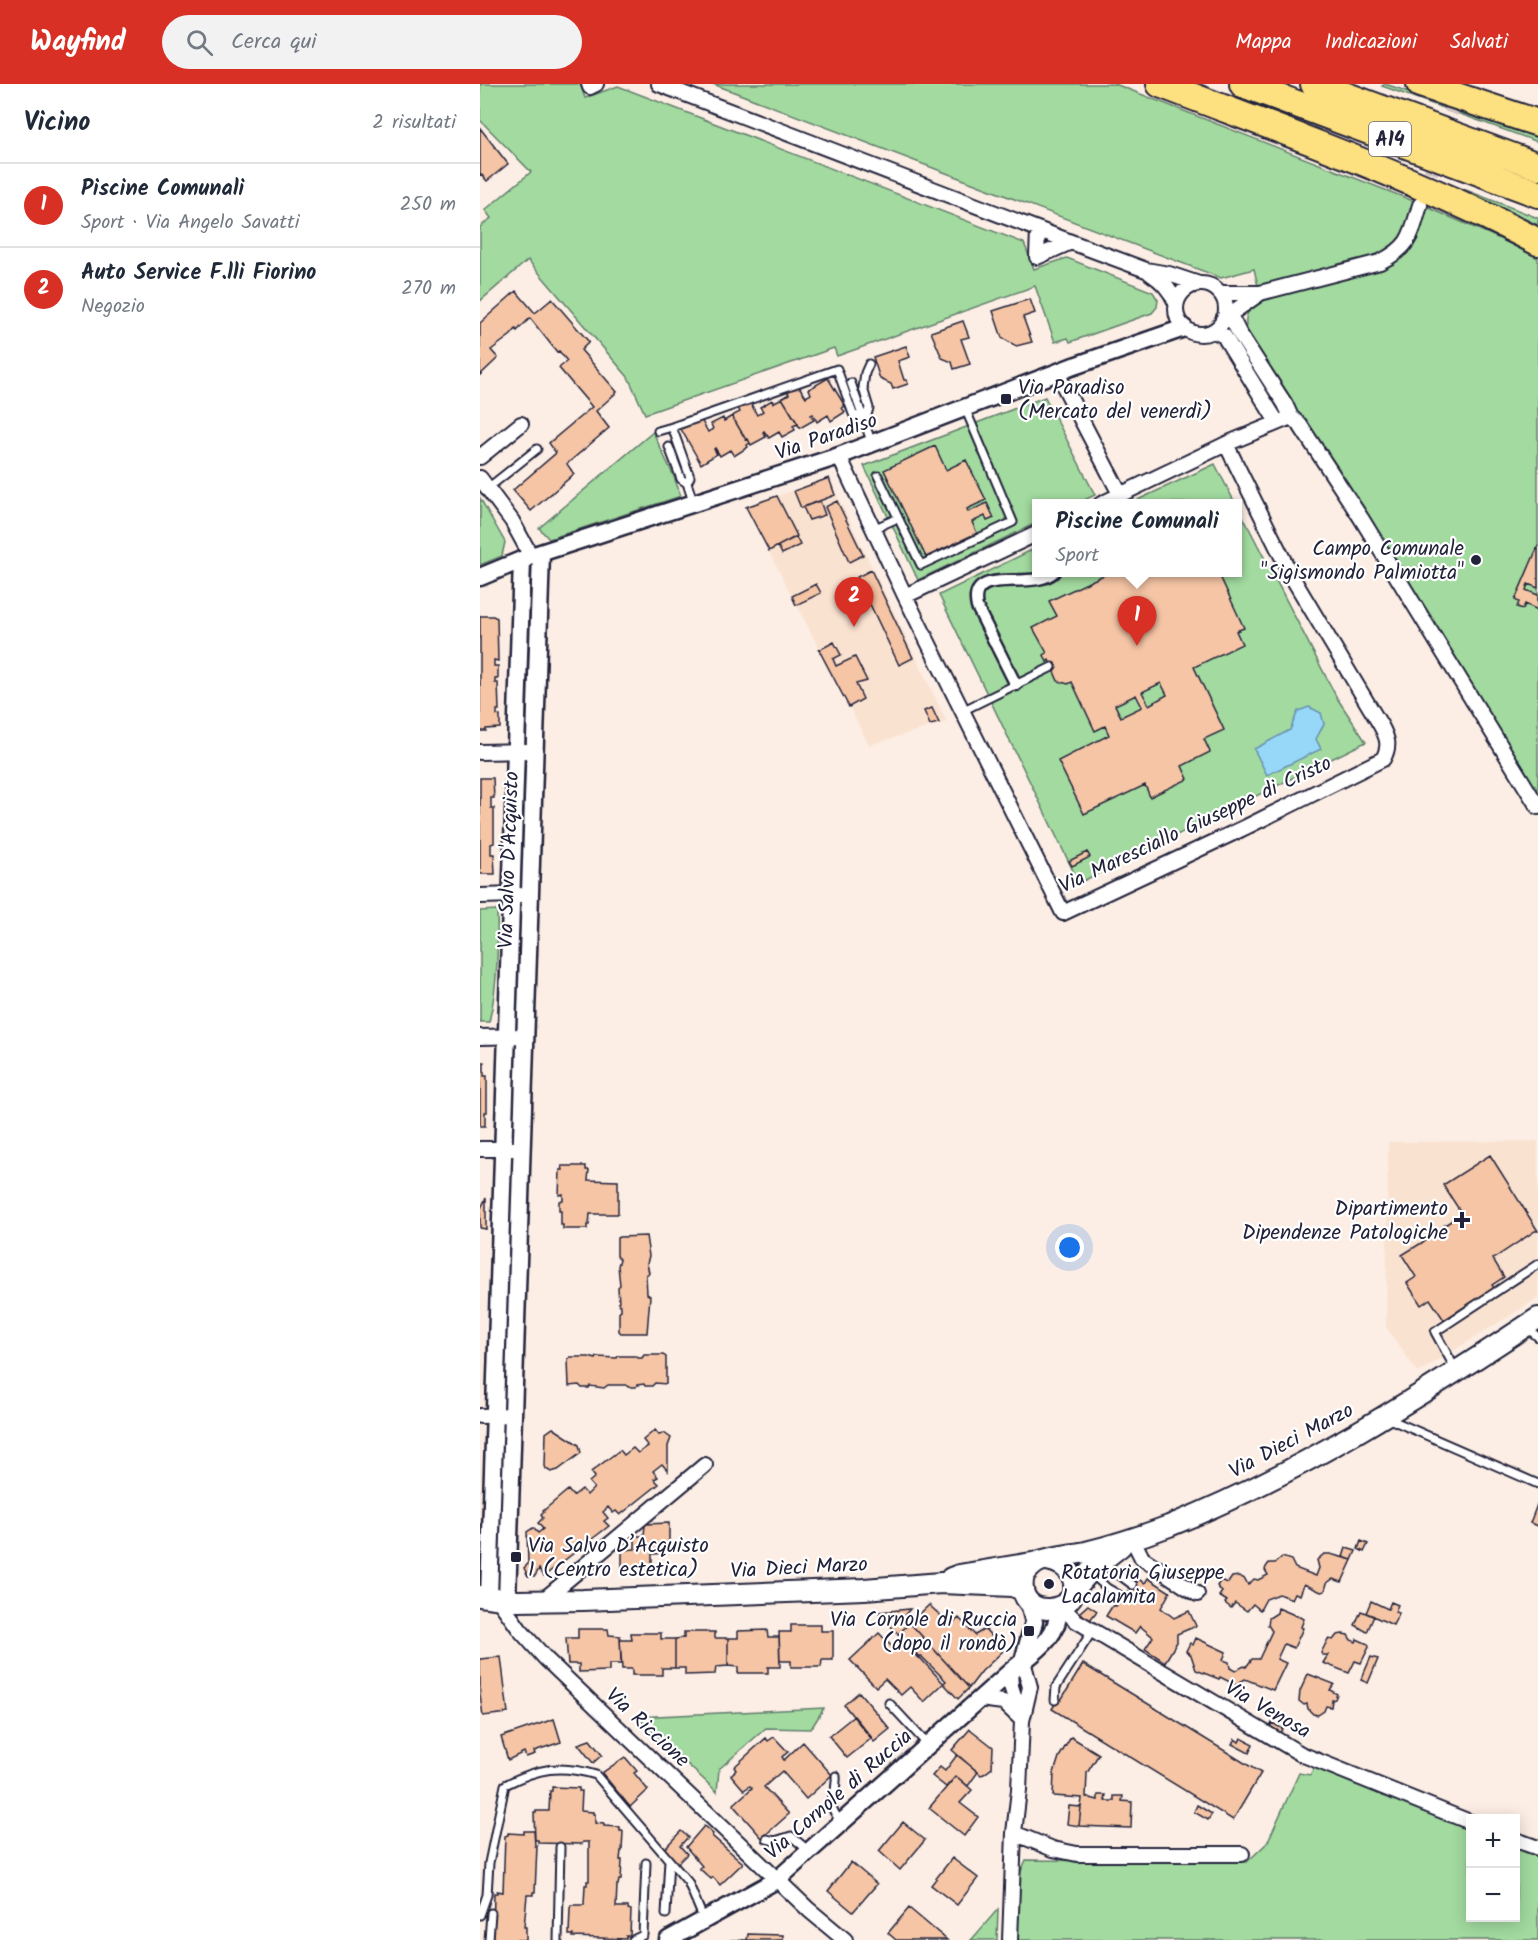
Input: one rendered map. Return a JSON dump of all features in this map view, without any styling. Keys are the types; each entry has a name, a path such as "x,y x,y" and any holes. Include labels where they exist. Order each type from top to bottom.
{"highway":[{"path":"1160,84 1418,185 1538,242"},
{"name":"A14","path":"1243,84 1538,194"},
{"name":"A14","path":"1314,84 1538,166"},
{"path":"1420,84 1538,123"}],"main road":[{"name":"Via Dieci Marzo","path":"941,1583 959,1575 1042,1561 1130,1541 1205,1511 1258,1486 1384,1417 1533,1327"},
{"path":"1073,1591 1074,1582 1066,1568 1059,1563 1042,1561 1024,1575 1026,1597 1043,1609 1052,1610 1066,1602 1073,1591 1096,1567 1130,1541"},
{"name":"Via Dieci Marzo","path":"493,1598 542,1600 864,1589 941,1583 1012,1587 1026,1597"}],"street":[{"path":"589,84 590,87 596,84"},
{"path":"659,84 1038,230 1146,270 1206,285 1220,293 1260,293 1380,262 1396,254 1406,245 1413,232 1420,206"},
{"path":"1038,230 1037,257 1071,242"},
{"path":"1146,270 1164,282 1172,294 1176,303 1176,317 1184,328 1198,334 1214,331 1220,326 1226,306 1220,293"},
{"path":"1176,303 1185,290 1199,284"},
{"path":"1223,319 1260,293"},
{"path":"1223,319 1233,321 1291,417 1300,425 1361,518 1538,807"},
{"name":"Via Paradiso","path":"480,577 531,557 839,456 1184,328"},
{"path":"1214,331 1224,336 1277,423"},
{"path":"1058,373 1120,495"},
{"path":"1112,499 1226,444 1291,417"},
{"path":"480,457 522,424"},
{"name":"Via Maresciallo Giuseppe di Cristo","path":"839,456 905,596 1063,913 1246,827 1383,759 1388,748 1387,737 1292,577 1226,444"},
{"path":"484,483 512,521 531,557"},
{"path":"905,596 1032,536"},
{"name":"Via Salvo D'Acquisto","path":"493,1598 487,1416 503,1148 516,751 531,557"},
{"name":"Via Salvo D'Acquisto","path":"493,1598 513,1415 534,751 531,557"},
{"path":"1016,685 977,607 975,598 977,591 983,584 999,580 1035,581 1049,577"},
{"path":"480,752 534,751"},
{"path":"480,896 530,895"},
{"path":"480,1037 525,1036"},
{"path":"480,1149 522,1149"},
{"path":"487,1416 513,1415"},
{"path":"542,1600 705,1465"},
{"path":"1130,1541 1142,1558 1197,1594"},
{"path":"1010,1940 1014,1833 1019,1790 1022,1721 1030,1686 1016,1666 1034,1622 1026,1597"},
{"name":"Via Riccione","path":"493,1598 546,1659 778,1878 808,1910 845,1940"},
{"name":"Via Venosa","path":"1059,1607 1093,1630 1301,1754 1466,1820"},
{"name":"Via Cornole di Ruccia","path":"668,1940 778,1878 1016,1666 1037,1651 1051,1636 1059,1621 1059,1607"},
{"path":"980,1699 1004,1702 1022,1721"},
{"path":"1014,1833 1053,1849 1077,1854 1242,1854"},
{"path":"1520,1842 1538,1848"}],"lane":[{"path":"865,422 869,408 863,388 865,372 869,364"},
{"path":"658,431 837,369 853,414 865,422"},
{"path":"851,383 872,444"},
{"path":"878,476 921,565 1013,522 965,408"},
{"path":"672,427 690,477 687,483"},
{"path":"669,447 681,479 687,483 694,504"},
{"path":"484,483 537,449"},
{"path":"873,529 898,518"},
{"path":"962,711 1052,668"},
{"path":"1457,1372 1435,1332 1538,1264"},
{"path":"1384,1417 1538,1484"},
{"path":"1096,1567 1133,1585"},
{"path":"1096,1567 1107,1588 1121,1596"},
{"path":"1054,1700 1056,1687 1093,1630"},
{"path":"890,1703 928,1745"},
{"path":"480,1915 487,1895 489,1863 505,1785 525,1774 549,1768 577,1769 596,1775 688,1882 704,1920"},
{"path":"836,1776 837,1785 830,1805 841,1822"},
{"path":"767,1839 775,1841 791,1836 809,1851"},
{"path":"558,1940 560,1847"},
{"path":"666,1914 669,1860"},
{"path":"633,1940 643,1935 646,1863"},
{"path":"489,1940 491,1914"}],"shaded area":[{"path":"829,478 947,722 869,745 746,507"},
{"name":"Dipartimento Dipendenze Patologiche","path":"1538,1141 1538,1298 1418,1373 1386,1327 1388,1142"}],"green space":[{"path":"480,84 580,84 585,98 618,86 1024,243 1034,269 1067,258 1153,292 1158,300 1157,307 1152,313 1070,342 1068,338 1055,342 1035,286 837,356 834,348 645,414 628,377 528,260 480,301 480,227 491,218 485,210 531,172 480,120"},
{"path":"713,84 1115,84 1416,202 1404,234 1386,251 1331,269 1258,286 1254,269 1221,278"},
{"path":"1385,84 1538,135 1538,142 1382,86"},
{"path":"1440,180 1538,218 1538,225"},
{"path":"1427,207 1538,258 1538,794 1424,606 1249,340 1251,338 1246,327 1248,312 1262,302 1262,298 1356,277 1399,259 1413,242"},
{"path":"1045,397 1095,495 1086,499 1032,499 1032,525 918,580 864,466"},
{"path":"653,432 681,496 549,539 539,528"},
{"path":"1215,464 1233,499 1140,499"},
{"path":"480,498 505,542 502,556 480,565"},
{"path":"1242,515 1337,698 1366,742 1079,883 939,595 1032,550 1032,577 1242,577"},
{"path":"497,910 494,994 489,1022 480,1022 480,911"},
{"path":"824,1708 811,1729 766,1728 719,1769 717,1792 637,1717"},
{"path":"1319,1761 1466,1820 1466,1922 1520,1922 1520,1837 1538,1844 1538,1940 1014,1940 1016,1882 1026,1860 1247,1862 1267,1843 1299,1773 1310,1775"},
{"path":"998,1909 997,1940 971,1940 973,1938"}],"water":[{"path":"1309,707 1321,713 1324,724 1316,739 1321,749 1267,775 1254,749 1290,730 1298,711"}],"building":[{"path":"480,128 508,164 487,181 480,175"},
{"path":"516,291 535,313 552,299 589,342 581,350 617,392 596,411 609,428 567,464 574,474 531,511 513,490 556,453 549,443 592,407 559,368 567,361 530,318 517,331 516,329 491,350 498,358 480,375 480,323"},
{"path":"1030,299 1035,313 1023,317 1032,342 1016,346 1002,338 993,311"},
{"path":"963,321 969,337 961,339 970,364 954,369 952,362 942,358 931,332"},
{"path":"906,346 910,357 898,361 904,380 907,380 908,384 893,389 891,384 880,379 873,357"},
{"path":"828,378 845,406 842,408 845,412 831,421 828,415 817,422 813,414 811,415 814,420 800,428 782,398 789,394 787,391 798,385 806,397 811,394 809,389"},
{"path":"782,398 798,424 793,426 795,430 782,437 779,432 769,438 764,431 766,437 751,445 732,416 740,412 738,408 750,402 757,415 763,411 760,407 772,400 773,403"},
{"path":"732,416 746,440 748,439 750,443 748,447 734,456 730,450 720,456 715,448 717,454 701,464 681,429 700,418 708,432 713,429 711,424 723,418 724,421"},
{"path":"935,446 946,470 966,460 986,500 967,509 968,512 987,503 994,518 987,521 985,516 972,522 977,533 926,557 884,470"},
{"path":"829,478 835,495 801,508 794,491"},
{"path":"777,496 797,536 769,551 746,507"},
{"path":"820,501 825,515 809,520 803,507"},
{"path":"837,501 863,555 849,562 825,507"},
{"path":"796,537 800,545 782,554 778,546"},
{"path":"1538,546 1538,588 1528,584 1526,590 1538,595 1538,610 1525,604 1523,609 1517,607 1519,602 1515,600"},
{"path":"871,570 913,658 899,665 857,577"},
{"path":"1099,577 1220,577 1244,628 1236,631 1242,644 1194,667 1224,730 1204,739 1210,752 1182,766 1188,779 1150,797 1145,785 1084,814 1058,761 1109,735 1105,726 1095,731 1072,682 1068,684 1058,681 1049,660 1047,662 1044,655 1047,653 1033,628 1057,616 1049,601","holes":["1161,683 1167,695 1149,705 1142,692","1136,695 1142,707 1121,717 1115,705"]},
{"path":"816,584 821,593 796,605 792,596"},
{"path":"480,616 497,618 498,661 494,660 494,666 498,666 498,679 495,679 495,683 498,683 499,710 497,710 497,715 500,716 500,728 486,729 486,731 480,731"},
{"path":"834,642 841,655 833,659 836,666 855,657 867,681 856,684 863,699 849,707 819,650"},
{"path":"932,708 939,723 930,725 924,711"},
{"path":"480,778 493,778 494,798 491,798 491,808 494,808 494,843 491,844 491,854 494,854 495,874 480,874"},
{"path":"1087,852 1090,857 1072,866 1069,861"},
{"path":"480,1062 484,1062 484,1076 487,1076 485,1126 480,1126"},
{"path":"1490,1155 1538,1231 1493,1259 1504,1277 1492,1285 1494,1288 1444,1320 1430,1299 1421,1305 1407,1283 1416,1277 1402,1255 1439,1232 1437,1230 1462,1214 1443,1185"},
{"path":"562,1166 586,1166 586,1170 589,1170 588,1180 618,1181 618,1214 590,1214 587,1229 563,1229 561,1211 559,1211 559,1201 563,1200 563,1194 559,1195"},
{"path":"486,1198 486,1229 480,1228 480,1210"},
{"path":"646,1236 649,1256 647,1263 649,1273 646,1275 647,1294 650,1296 647,1333 621,1333 619,1331 621,1306 618,1287 620,1285 618,1266 620,1259 617,1256 617,1238"},
{"path":"644,1355 666,1357 666,1384 655,1383 652,1386 645,1386 644,1384 636,1387 608,1385 604,1388 569,1386 568,1360 570,1357 596,1359 597,1357 636,1356 642,1358"},
{"path":"553,1428 579,1445 581,1453 558,1470 551,1472 545,1466 546,1433"},
{"path":"655,1430 659,1435 664,1433 671,1438 668,1446 668,1471 662,1464 653,1471 658,1477 654,1479 659,1484 620,1515 616,1511 613,1513 608,1507 603,1512 608,1518 604,1521 609,1526 544,1576 539,1569 535,1576 528,1576 524,1568 528,1564 527,1532 533,1528 538,1533 543,1529 538,1523 543,1518 541,1515 543,1511 568,1490 573,1496 582,1489 587,1495 594,1488 589,1482 595,1477 591,1472 620,1450 624,1455 633,1448 638,1453 648,1446 643,1440"},
{"path":"1538,1502 1538,1526 1530,1523"},
{"path":"669,1523 669,1553 652,1554 652,1575 622,1575 622,1550 635,1549 635,1536 644,1536 645,1524"},
{"path":"1361,1541 1368,1544 1364,1552 1358,1549"},
{"path":"1346,1548 1356,1551 1352,1560 1343,1557"},
{"path":"1324,1554 1352,1560 1342,1582 1333,1579 1327,1583 1325,1591 1321,1592 1304,1584 1300,1595 1295,1593 1292,1599 1279,1594 1266,1599 1260,1610 1253,1604 1247,1611 1235,1603 1231,1608 1225,1603 1227,1601 1219,1596 1222,1592 1217,1586 1221,1580 1228,1583 1232,1577 1239,1576 1245,1579 1248,1585 1254,1579 1258,1580 1268,1575 1265,1570 1269,1563 1275,1563 1282,1557 1291,1560 1295,1568 1316,1576 1319,1568 1317,1560"},
{"path":"1148,1578 1170,1592 1161,1608 1174,1618 1189,1611 1196,1626 1177,1634 1177,1642 1165,1662 1145,1649 1153,1637 1140,1626 1135,1633 1106,1616 1127,1591 1131,1593 1138,1579 1145,1583"},
{"path":"1371,1601 1388,1609 1391,1602 1398,1605 1395,1612 1399,1613 1393,1625 1366,1613"},
{"path":"929,1605 951,1625 959,1618 975,1635 985,1629 1004,1650 982,1671 969,1688 910,1623"},
{"path":"1088,1605 1097,1611 1090,1620 1079,1613"},
{"path":"1278,1608 1304,1619 1301,1627 1303,1628 1294,1648 1284,1644 1277,1659 1286,1663 1273,1690 1245,1679 1238,1686 1220,1677 1219,1679 1196,1670 1191,1655 1186,1651 1190,1643 1193,1645 1196,1638 1226,1652 1223,1660 1229,1662 1230,1668 1235,1671 1246,1667 1252,1659 1259,1659 1272,1631 1268,1625 1269,1618 1277,1613"},
{"path":"910,1609 903,1617 910,1623 898,1634 878,1612"},
{"path":"1361,1611 1374,1616 1367,1632 1355,1625"},
{"path":"910,1623 969,1688 958,1699 898,1634"},
{"path":"791,1625 821,1625 821,1631 833,1631 833,1660 822,1660 821,1667 791,1667 791,1661 780,1661 779,1632 791,1632"},
{"path":"578,1629 608,1629 609,1635 620,1636 621,1664 609,1664 609,1671 579,1672 579,1664 568,1664 566,1638 578,1638"},
{"path":"767,1630 768,1637 779,1637 780,1667 768,1667 768,1673 738,1673 738,1667 728,1666 728,1638 738,1638 738,1631"},
{"path":"684,1632 715,1632 715,1638 728,1638 728,1666 716,1667 715,1674 685,1675 685,1668 675,1668 675,1639 684,1638"},
{"path":"631,1633 661,1633 661,1639 675,1639 675,1668 662,1668 662,1675 632,1675 632,1669 622,1669 620,1640 632,1640"},
{"path":"879,1633 895,1650 903,1642 946,1681 924,1702 910,1687 901,1695 885,1679 876,1687 850,1660"},
{"path":"1343,1634 1356,1642 1357,1639 1368,1644 1369,1647 1361,1663 1355,1661 1349,1673 1323,1663 1328,1655 1321,1653 1328,1639 1333,1640 1337,1635"},
{"path":"501,1657 508,1713 483,1716 480,1694 480,1659"},
{"path":"1371,1657 1378,1659 1368,1683 1361,1680"},
{"path":"1083,1664 1261,1773 1233,1820 1052,1709 1058,1699 1061,1700"},
{"path":"1308,1674 1334,1684 1330,1690 1337,1694 1332,1700 1331,1707 1326,1706 1324,1711 1318,1715 1308,1709 1307,1704 1304,1705 1299,1701 1300,1691"},
{"path":"859,1692 890,1729 874,1742 844,1705"},
{"path":"854,1716 872,1738 847,1758 829,1736"},
{"path":"554,1719 561,1742 534,1751 535,1754 526,1757 524,1752 508,1760 501,1737"},
{"path":"1272,1723 1283,1729 1280,1734 1269,1729"},
{"path":"970,1729 993,1747 992,1768 981,1775 952,1750"},
{"path":"774,1737 788,1752 782,1757 784,1760 803,1742 832,1775 806,1799 782,1771 764,1787 789,1814 762,1838 733,1805 752,1788 750,1786 744,1790 731,1775 736,1770 734,1767 766,1738 768,1741"},
{"path":"1071,1737 1099,1754 1087,1773 1086,1797 1098,1800 1098,1795 1106,1795 1105,1801 1114,1801 1114,1796 1123,1796 1122,1801 1132,1802 1131,1828 1079,1826 1082,1798 1053,1796 1054,1773 1059,1757"},
{"path":"1241,1738 1253,1744 1249,1753 1232,1744 1235,1739 1239,1742"},
{"path":"590,1740 602,1755 593,1763 578,1744"},
{"path":"957,1755 978,1772 968,1786 956,1776 946,1787 932,1776 940,1767 945,1771"},
{"path":"625,1757 637,1771 634,1773 648,1790 630,1807 602,1773"},
{"path":"956,1776 972,1790 960,1803 978,1817 964,1836 929,1808"},
{"path":"552,1787 579,1788 579,1791 582,1791 581,1811 593,1812 595,1823 620,1827 620,1831 623,1831 620,1860 622,1860 621,1880 617,1885 616,1907 628,1907 631,1910 630,1936 626,1936 626,1939 569,1935 571,1905 584,1905 585,1885 589,1881 589,1842 582,1844 538,1843 538,1840 535,1840 534,1813 549,1811"},
{"path":"1197,1805 1212,1814 1208,1820 1194,1812"},
{"path":"1069,1806 1081,1807 1079,1826 1067,1824"},
{"path":"903,1822 925,1840 900,1870 879,1851"},
{"path":"704,1826 743,1863 720,1885 713,1877 711,1879 699,1868 702,1866 686,1847"},
{"path":"524,1831 534,1831 535,1846 537,1846 535,1892 533,1895 527,1895 524,1927 526,1927 526,1940 496,1940 493,1938 494,1893 503,1892 505,1836 508,1833 524,1834"},
{"path":"681,1831 688,1837 680,1846 687,1854 677,1864 664,1849"},
{"path":"952,1858 978,1878 957,1905 931,1885"},
{"path":"851,1862 877,1884 853,1912 828,1891"},
{"path":"909,1908 947,1940 896,1940 888,1933"},
{"path":"748,1934 783,1935 783,1940 747,1940"}],"tunnel":[{"path":"1424,193 1461,84"}],"place":[{"name":"Via Paradiso (Mercato del venerdì)","path":"1006,399"},
{"name":"Campo Comunale \"Sigismondo Palmiotta\"","path":"1476,560"},
{"name":"Auto Service F.lli Fiorino","path":"854,627"},
{"name":"Piscine Comunali","path":"1137,646"},
{"name":"Dipartimento Dipendenze Patologiche","path":"1462,1220"},
{"name":"Via Salvo D’Acquisto 1 (Centro estetica)","path":"516,1557"},
{"name":"Rotatoria Giuseppe Lacalamita","path":"1049,1584"},
{"name":"Via Cornole di Ruccia (dopo il rondò)","path":"1029,1631"}]}
